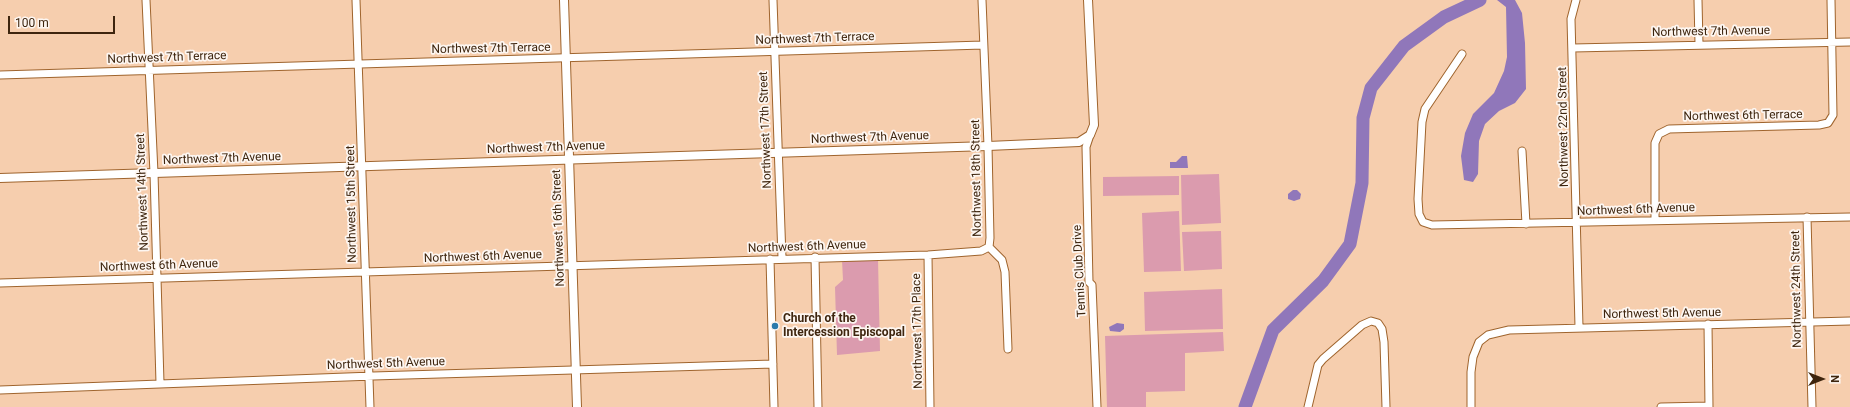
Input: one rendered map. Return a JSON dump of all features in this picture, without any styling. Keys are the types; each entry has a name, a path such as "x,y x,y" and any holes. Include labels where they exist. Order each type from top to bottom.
{"street":[{"name":"Northwest 14th Street","path":"146,0 154,173 160,383"},
{"name":"Northwest 15th Street","path":"356,0 364,271 370,407"},
{"name":"Northwest 16th Street","path":"564,0 577,407"},
{"name":"Northwest 17th Street","path":"773,0 782,258"},
{"name":"Northwest 18th Street","path":"982,0 988,146 989,247 1002,260 1006,272 1008,349"},
{"path":"1088,0 1094,125 1090,135"},
{"name":"Northwest 22nd Street","path":"1576,0 1571,19 1573,48 1579,327"},
{"path":"1698,0 1699,44"},
{"path":"1831,0 1832,42"},
{"name":"Northwest 6th Terrace","path":"1654,220 1655,143 1659,134 1669,129 1819,125 1828,123 1833,115 1832,42"},
{"name":"Northwest 7th Avenue","path":"1573,48 1699,44 1850,42"},
{"name":"Northwest 7th Terrace","path":"0,75 983,45"},
{"name":"Northwest 6th Avenue","path":"1462,54 1424,109 1418,198 1419,214 1423,222 1432,226 1654,220 1850,217"},
{"name":"Northwest 7th Avenue","path":"0,178 988,146 1079,142 1090,135"},
{"name":"Tennis Club Drive","path":"1090,135 1086,147 1089,282 1092,286 1097,407"},
{"path":"1522,151 1526,224"},
{"name":"Northwest 24th Street","path":"1807,218 1812,407"},
{"name":"Northwest 6th Avenue","path":"0,283 815,257 928,255 981,251 989,247"},
{"name":"Northwest 17th Place","path":"928,255 930,407"},
{"path":"815,257 818,407"},
{"path":"770,259 774,407"},
{"path":"1308,407 1318,365 1362,324 1371,321 1378,323 1382,329 1384,342 1386,407"},
{"name":"Northwest 5th Avenue","path":"1471,407 1471,372 1473,357 1479,342 1488,335 1509,330 1850,321"},
{"path":"1661,407 1709,406 1708,324"},
{"name":"Northwest 5th Avenue","path":"0,390 575,369 773,364"}],"shaded area":[{"path":"1497,0 1515,0 1522,13 1525,43 1526,89 1515,103 1499,111 1485,124 1479,141 1478,174 1473,182 1464,180 1461,156 1465,133 1473,114 1494,93 1504,71 1507,57 1506,7"},
{"path":"1182,156 1187,156 1188,168 1170,168 1170,162 1176,162"},
{"path":"1219,174 1221,223 1182,225 1181,175"},
{"path":"1179,176 1179,195 1103,196 1103,177"},
{"path":"1293,190 1297,190 1301,194 1300,199 1294,201 1288,199 1288,194"},
{"path":"1179,211 1181,271 1144,272 1142,213"},
{"path":"1221,231 1222,269 1184,271 1182,232"},
{"path":"878,259 880,351 837,355 835,287 843,280 842,260"},
{"path":"1222,289 1223,329 1145,331 1144,292"},
{"path":"1117,323 1124,324 1124,329 1120,332 1110,331 1109,327"},
{"path":"1223,332 1224,351 1185,353 1185,391 1146,392 1146,407 1107,407 1105,336"}],"waterway":[{"path":"1245,407 1273,330 1323,281 1350,244 1362,183 1363,118 1371,88 1404,46 1444,17 1480,0"}],"place":[{"name":"Church of the Intercession Episcopal","path":"775,326"}]}
